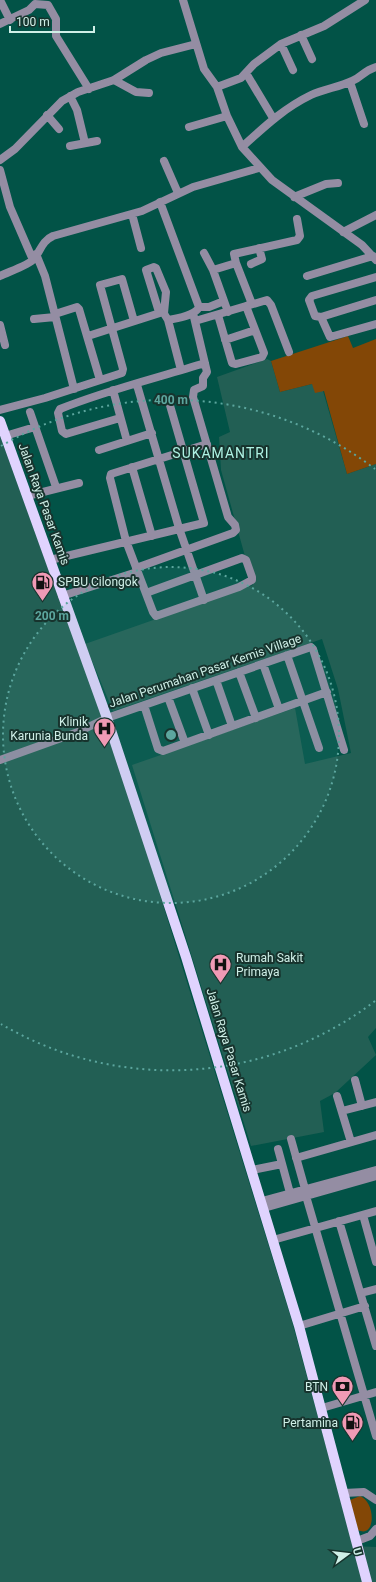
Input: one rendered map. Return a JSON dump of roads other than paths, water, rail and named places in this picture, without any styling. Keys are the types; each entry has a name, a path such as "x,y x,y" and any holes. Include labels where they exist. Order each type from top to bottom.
{"main road":[{"name":"Jalan Raya Pasar Kamis","path":"0,421 107,718 163,882 300,1326 367,1582"}],"street":[{"path":"0,0 10,20"},
{"path":"183,0 204,69 217,87 227,116 242,147 259,168 294,197 362,245 374,258 307,276"},
{"path":"217,87 240,78 254,64 281,44 324,26 365,0"},
{"path":"0,24 10,20 35,2 45,4 49,7 56,19 56,36 89,89"},
{"path":"301,35 312,59"},
{"path":"0,160 14,149 62,101 70,96 114,80 161,53 196,44"},
{"path":"281,44 293,70"},
{"path":"242,147 273,118 311,95 350,82 366,70 376,67"},
{"path":"246,73 262,103 273,118"},
{"path":"114,80 136,92 148,93"},
{"path":"350,82 364,124"},
{"path":"70,96 77,110 85,143"},
{"path":"47,116 58,129"},
{"path":"189,127 227,116"},
{"path":"70,146 97,141"},
{"path":"164,161 178,193"},
{"path":"0,276 35,257 47,239 54,236 132,214 178,193 259,168"},
{"path":"0,170 10,207 45,276 74,389"},
{"path":"294,197 326,184 338,182"},
{"path":"62,596 137,570 233,533 236,530 235,525 228,517 193,397 194,390 203,386 203,378 207,374 196,314 160,202"},
{"path":"132,214 141,248"},
{"path":"343,232 376,215"},
{"path":"218,315 231,360 234,364 262,357 264,353 255,330 234,255 236,253 299,238 296,219"},
{"path":"251,264 262,259 259,248"},
{"path":"204,253 213,270 228,312"},
{"path":"213,270 236,263"},
{"path":"164,315 166,292 156,268 154,267 146,270 164,315 181,370"},
{"path":"376,277 310,298 315,316 321,317 376,300"},
{"path":"0,410 74,389 120,373 123,370 99,287 101,284 122,279 134,322"},
{"path":"88,336 134,322 164,315 218,315 265,300 269,302 290,352"},
{"path":"196,314 224,301"},
{"path":"34,320 55,317 78,308 88,336 100,380"},
{"path":"321,317 330,337 376,324"},
{"path":"0,324 5,344"},
{"path":"226,340 255,330"},
{"path":"120,418 66,434 62,431 58,412 60,409 113,390 137,385 204,363"},
{"path":"137,385 180,528 204,600"},
{"path":"113,390 127,441"},
{"path":"50,560 204,523 169,402"},
{"path":"30,412 56,487"},
{"path":"5,436 35,427"},
{"path":"99,450 152,434"},
{"path":"146,593 242,558 246,560 252,577 250,582 204,600 156,616 153,612 126,541 110,476 113,473 207,444"},
{"path":"132,467 152,536"},
{"path":"27,496 56,487 79,483"},
{"name":"Jalan Perumahan Pasar Kemis Village","path":"0,760 78,732 107,718 311,647 327,692"},
{"path":"287,655 304,700 319,748"},
{"path":"263,664 279,709"},
{"path":"239,672 256,718"},
{"path":"216,680 232,726"},
{"path":"192,688 209,734"},
{"path":"144,705 158,749 161,751 327,692 344,750"},
{"path":"168,697 185,743"},
{"path":"355,1080 362,1106"},
{"path":"337,1096 351,1142"},
{"path":"342,1111 376,1102"},
{"path":"296,1158 376,1135"},
{"path":"291,1139 315,1228 376,1436"},
{"path":"278,1149 293,1195"},
{"path":"252,1170 282,1164"},
{"path":"305,1193 376,1170"},
{"path":"263,1204 293,1195 376,1176"},
{"path":"273,1240 376,1211"},
{"path":"363,1215 376,1262"},
{"path":"339,1221 365,1306 372,1320 376,1346"},
{"path":"361,1293 376,1289"},
{"path":"300,1326 365,1306"},
{"path":"322,1408 376,1392"},
{"path":"344,1493 364,1492 376,1500"},
{"path":"357,1541 370,1536 376,1529"}],"place":[{"name":"SPBU Cilongok","path":"43,602"},
{"name":"Klinik Karunia Bunda","path":"104,748"},
{"name":"Rumah Sakit Primaya","path":"221,984"},
{"name":"BTN","path":"343,1406"},
{"name":"Pertamina","path":"353,1442"}],"district":[{"name":"SUKAMANTRI","path":"221,453"}]}
